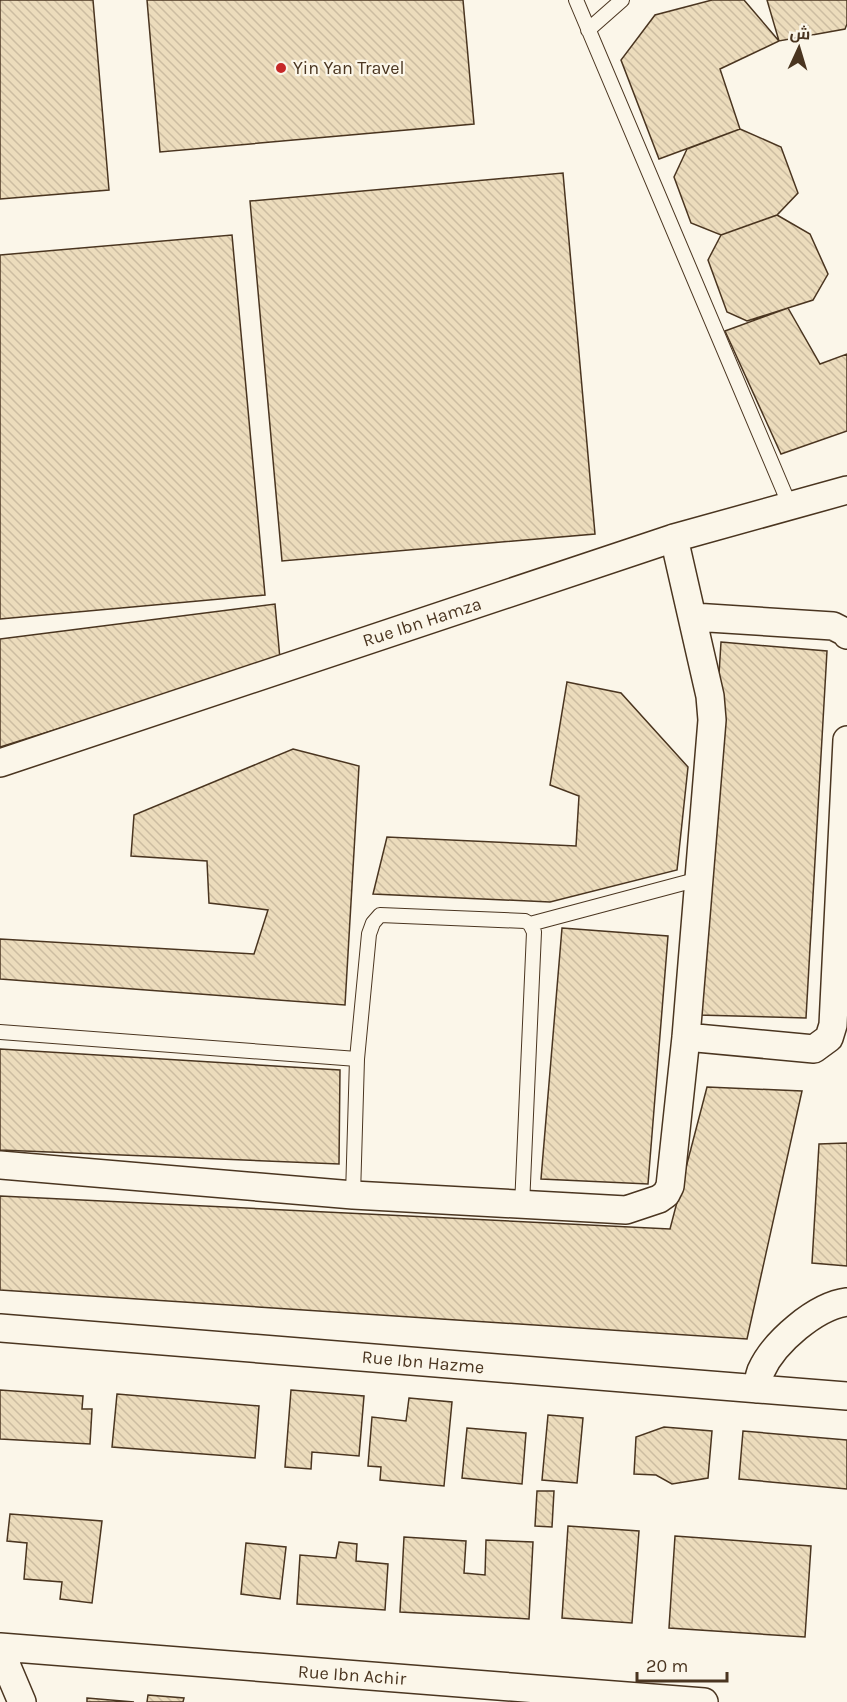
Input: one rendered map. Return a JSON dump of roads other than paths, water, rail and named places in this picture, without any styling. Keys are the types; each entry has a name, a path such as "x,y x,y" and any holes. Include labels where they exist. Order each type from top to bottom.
{"street":[{"name":"Rue Ibn Hamza","path":"0,763 674,537 847,490"},
{"path":"0,1165 353,1195 522,1206 626,1210 659,1199 666,1194 670,1186 686,1037 712,720 710,696 674,537"},
{"path":"693,617 833,626 847,635"},
{"path":"686,1037 814,1049 829,1038 833,1026 847,740"},
{"path":"756,1389 762,1370 774,1351 804,1322 837,1304 847,1302"},
{"name":"Rue Ibn Hazme","path":"0,1328 847,1396"},
{"path":"0,1648 22,1702"},
{"name":"Rue Ibn Achir","path":"0,1648 704,1702"}],"lane":[{"path":"576,0 790,506"},
{"path":"588,30 622,0"},
{"path":"530,924 699,879"},
{"path":"353,1195 357,1059 369,934 374,923 380,915 525,921 530,924 534,932 522,1206"},
{"path":"0,1032 357,1059"}],"place":[{"name":"Yin Yan Travel","path":"281,68"}]}
